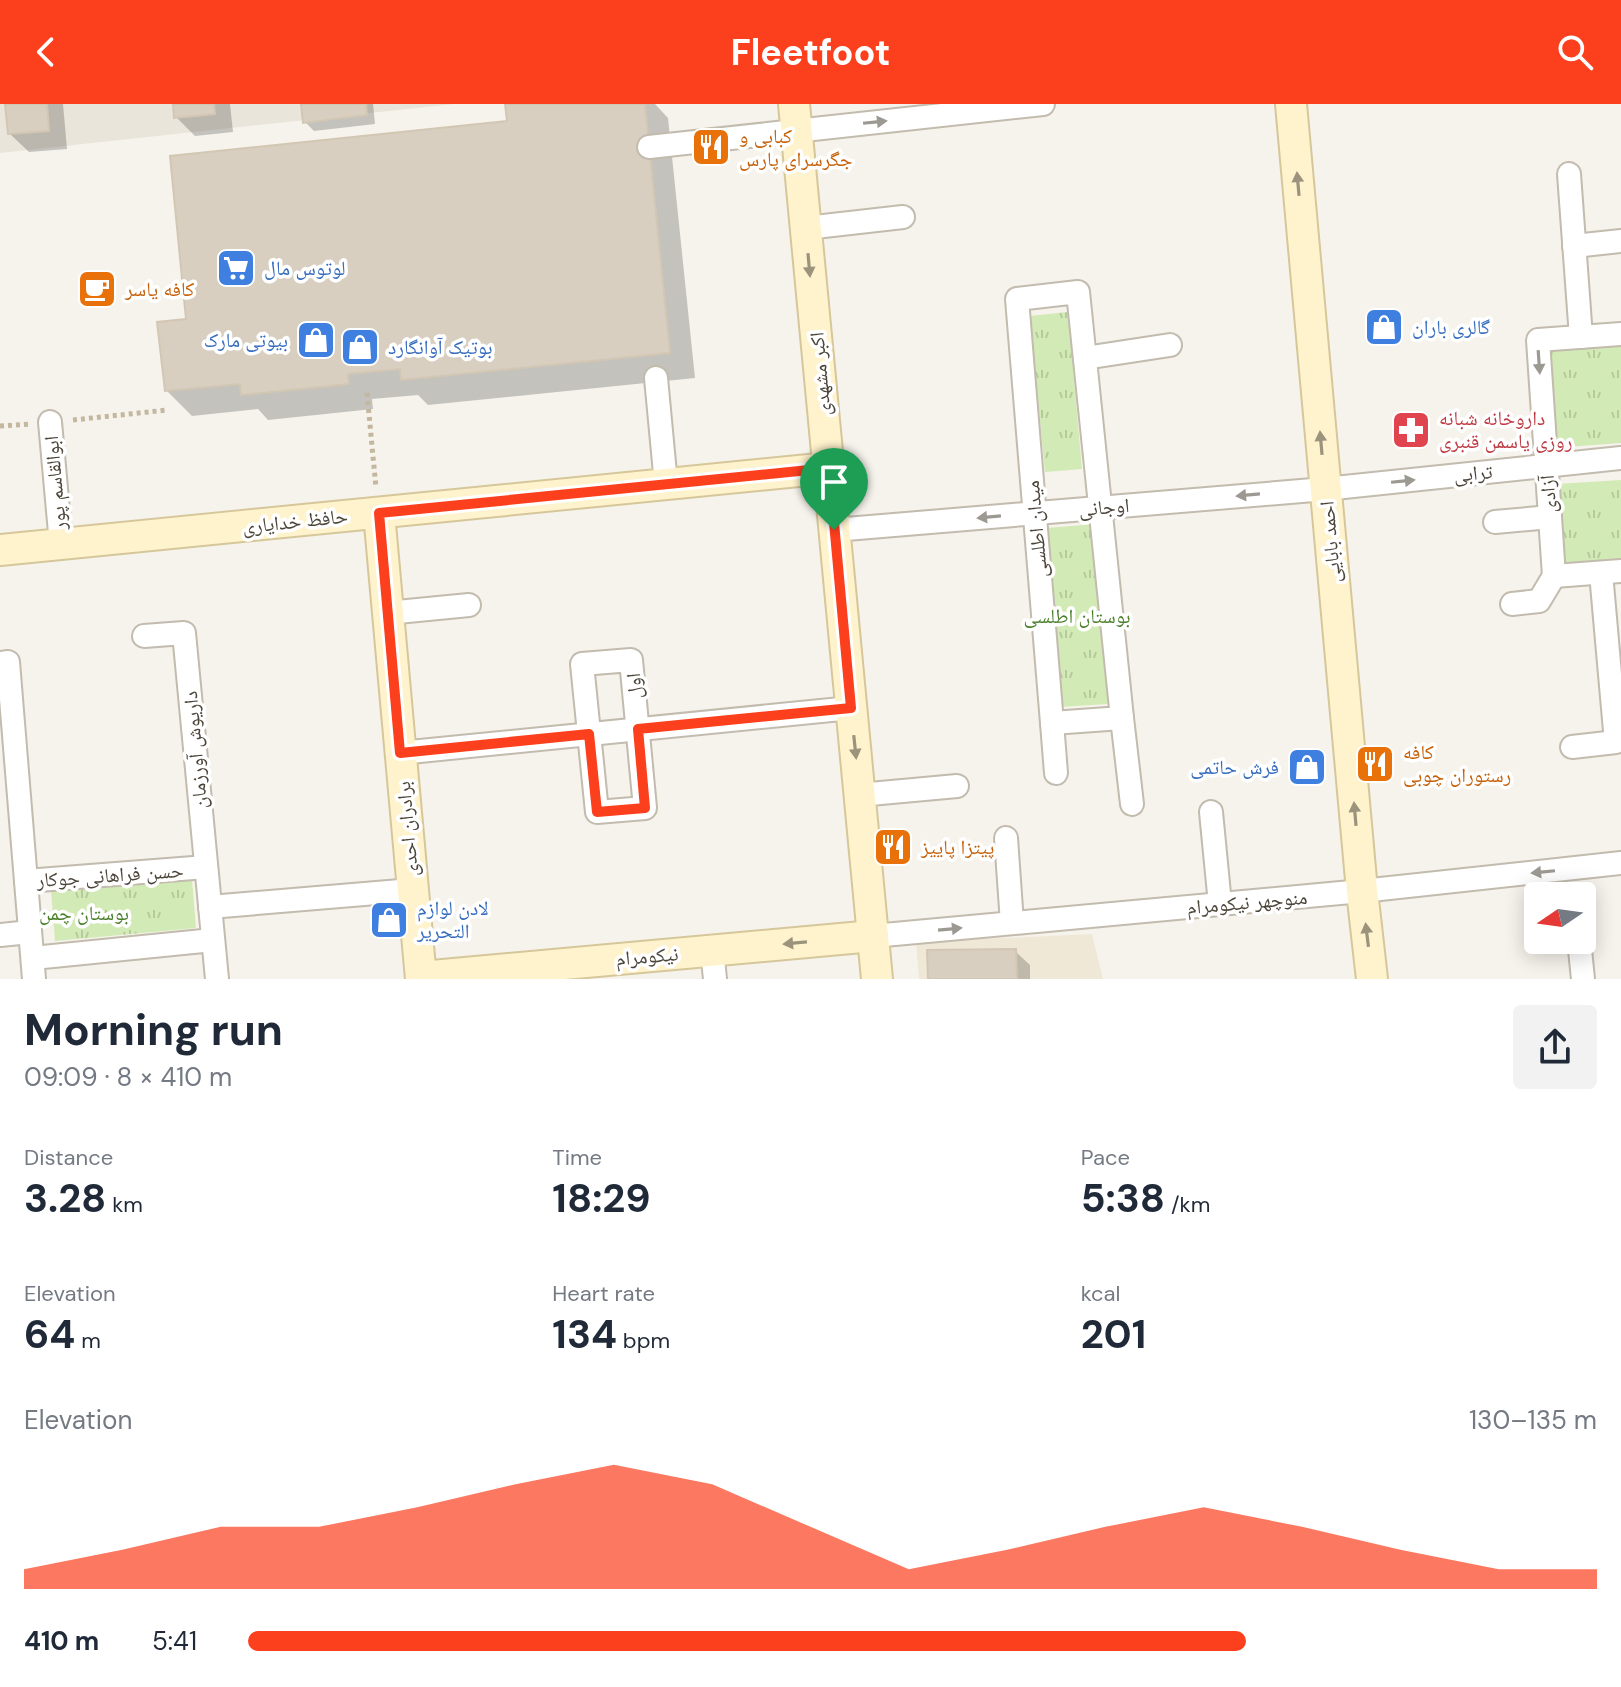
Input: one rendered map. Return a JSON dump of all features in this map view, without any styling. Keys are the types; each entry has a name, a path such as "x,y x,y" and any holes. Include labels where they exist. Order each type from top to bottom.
{"street":[{"name":"احمد بابایی","path":"1291,104 1372,979"},
{"path":"649,147 796,117 1032,105"},
{"name":"اکبر مشهدی","path":"796,117 877,979"},
{"path":"1569,174 1581,332 1621,325"},
{"path":"806,228 903,217"},
{"path":"1574,246 1621,241"},
{"name":"میدان اطلسی","path":"1056,773 1017,299 1078,292 1085,358"},
{"name":"آزادی","path":"1554,576 1538,340 1581,332 1621,334"},
{"path":"1132,804 1085,358 1170,345"},
{"path":"656,378 666,484"},
{"name":"ابوالقاسم پور","path":"50,422 61,544"},
{"name":"ترابی","path":"1325,489 1621,458"},
{"name":"حافظ خدایاری","path":"0,550 829,468"},
{"name":"اوجانی","path":"834,530 1325,489"},
{"name":"برادران احدی","path":"379,513 421,978"},
{"path":"1495,522 1550,517"},
{"path":"1512,604 1539,601 1554,576 1611,572 1616,742 1572,747"},
{"path":"387,613 469,605"},
{"name":"داریوش آورزمان","path":"144,636 184,633 206,867"},
{"name":"اول","path":"631,660 638,729 645,808 597,812 582,664 631,660"},
{"path":"4,662 26,881"},
{"path":"400,753 851,708"},
{"path":"1052,723 1122,718"},
{"path":"859,795 957,786"},
{"path":"1211,812 1220,904"},
{"path":"1006,838 1012,923"},
{"name":"منوچهر نیکومرام","path":"873,936 1362,891 1621,863"},
{"name":"حسن فراهانی جوکار","path":"206,867 213,940 34,969 26,881 206,867"},
{"path":"210,907 412,890"},
{"path":"0,935 30,932"},
{"name":"نیکومرام","path":"421,978 714,965 873,936"},
{"path":"213,940 217,979"},
{"path":"1580,954 1583,979"}],"path":[{"path":"367,393 379,513"},
{"path":"0,426 167,410"}],"shaded area":[{"path":"0,104 454,104 0,153"},
{"path":"1092,934 1103,979 919,979 916,942"}],"green space":[{"path":"1068,312 1082,469 1045,472 1030,316"},
{"path":"1621,339 1621,443 1552,448 1545,344"},
{"path":"1621,480 1621,564 1562,567 1557,484"},
{"name":"بوستان اطلسی","path":"1096,524 1108,704 1059,707 1046,528"},
{"name":"بوستان چمن","path":"192,879 196,928 55,941 51,891"}],"building":[{"path":"5,104 47,104 49,131 8,134"},
{"path":"173,104 214,104 215,114 174,118"},
{"path":"301,104 366,104 367,115 303,123"},
{"path":"505,104 645,104 670,353 401,380 400,369 348,374 349,384 241,395 240,384 165,391 157,322 186,319 170,156 507,121"},
{"path":"1016,949 1017,979 928,979 927,950"}],"place":[{"name":"کبابی و جگرسرای پارس","path":"711,147"},
{"name":"لوتوس مال","path":"236,268"},
{"name":"کافه یاسر","path":"97,289"},
{"name":"گالری باران","path":"1384,327"},
{"name":"بیوتی مارک","path":"316,340"},
{"name":"بوتیک آوانگارد","path":"360,347"},
{"name":"داروخانه شبانه روزی یاسمن قنبری","path":"1411,430"},
{"name":"کافه رستوران چوبی","path":"1375,764"},
{"name":"فرش حاتمی","path":"1307,767"},
{"name":"پیتزا پاییز","path":"893,847"},
{"name":"لادن لوازم التحریر","path":"389,920"}],"route":[{"path":"829,468 834,530 851,708 638,729 645,808 597,812 589,734 400,753 379,513 829,468"}]}
